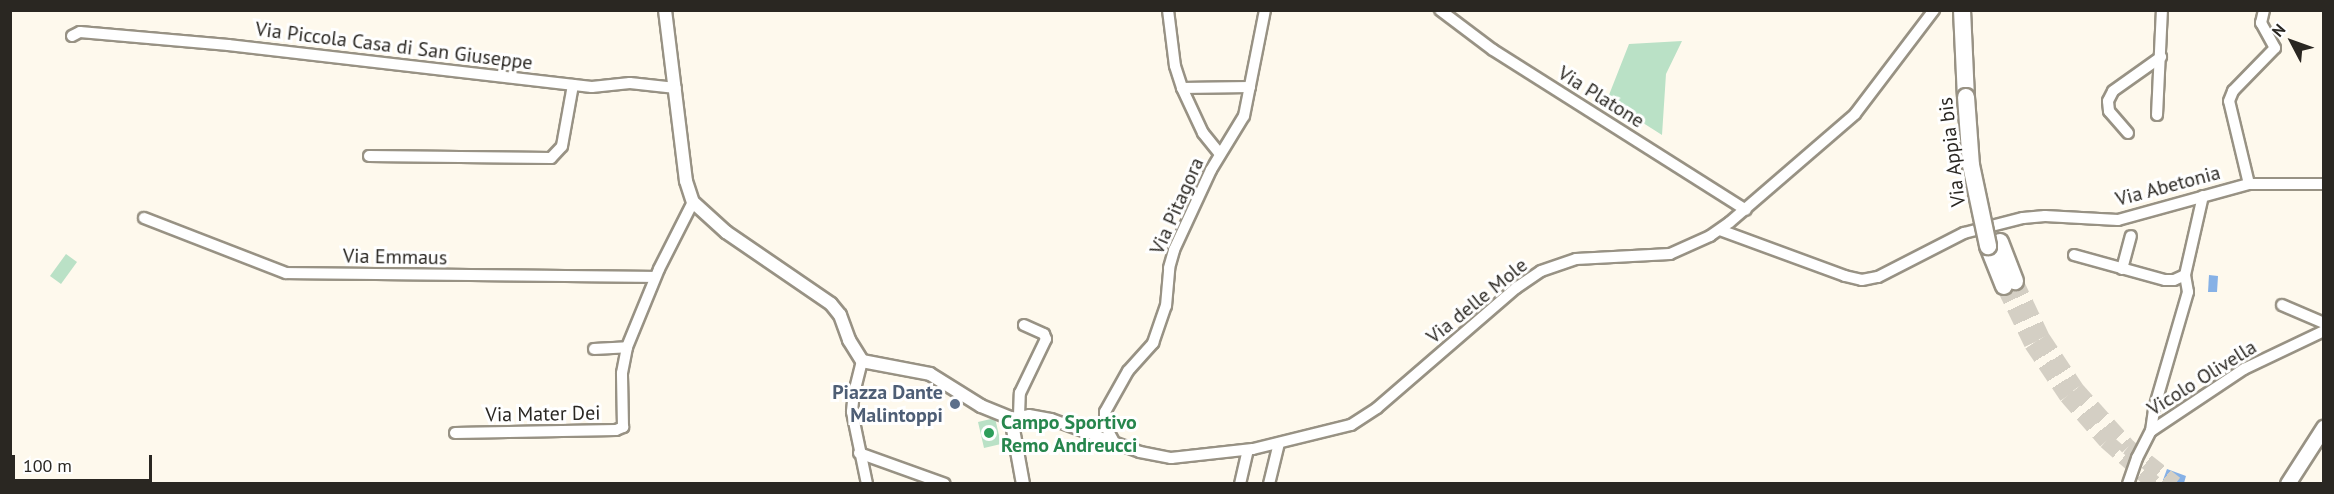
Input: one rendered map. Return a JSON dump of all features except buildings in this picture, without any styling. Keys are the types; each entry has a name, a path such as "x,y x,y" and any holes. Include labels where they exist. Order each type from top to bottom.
{"highway":[{"name":"Via Appia bis","path":"1962,10 1972,96"},
{"name":"Via Appia bis","path":"1973,10 1971,165 1994,244 2009,284"}],"main road":[{"path":"2288,483 2324,428"}],"street":[{"path":"664,10 676,88 686,181 693,202 726,232 831,304 840,315 849,340 862,361 852,402 854,429 867,483"},
{"path":"1168,10 1175,66 1182,88 1203,133 1220,154"},
{"name":"Via Pitagora","path":"1113,440 1105,425 1105,412 1125,374 1153,343 1166,306 1171,260 1202,188 1241,121 1250,87 1264,10"},
{"name":"Via Platone","path":"1440,10 1493,50 1746,210"},
{"name":"Via delle Mole","path":"1015,417 1035,415 1057,420 1140,452 1164,457 1248,450 1338,429 1367,416 1516,288 1541,271 1576,259 1670,254 1720,230 1746,210 1858,111 1934,10"},
{"path":"2157,115 2162,10"},
{"path":"2249,184 2229,101 2235,88 2275,48 2261,23 2264,10"},
{"name":"Via Piccola Casa di San Giuseppe","path":"72,36 80,32 228,45 602,88 630,83 676,88"},
{"path":"2128,133 2109,111 2108,101 2113,92 2161,57"},
{"path":"369,156 549,159 556,155 562,146 573,85"},
{"path":"1182,88 1250,87"},
{"name":"Via Abetonia","path":"1720,230 1845,276 1862,280 1874,278 1976,229 2040,216 2118,220 2249,184 2324,184"},
{"path":"2151,431 2154,409 2188,292 2185,275 2203,196"},
{"name":"Via Mater Dei","path":"455,433 619,429 625,421 622,380 627,347 655,277 693,202"},
{"name":"Via Emmaus","path":"144,218 286,273 655,277"},
{"path":"2122,269 2131,236"},
{"path":"2074,255 2168,280 2185,275"},
{"path":"2282,305 2324,322"},
{"path":"1023,325 1042,333 1046,339 1020,393 1015,417 1023,483"},
{"name":"Vicolo Olivella","path":"2128,483 2137,458 2151,431 2244,369 2324,331"},
{"path":"594,349 627,347"},
{"path":"862,361 930,374 981,406 1015,417"},
{"path":"1269,483 1279,443"},
{"path":"1240,483 1248,450"},
{"path":"859,453 945,483"}],"green space":[{"path":"1682,41 1666,74 1662,135 1607,100 1629,44"},
{"path":"66,254 77,262 61,284 50,276"},
{"name":"Campo Sportivo Remo Andreucci","path":"995,418 1001,444 984,448 978,422"}],"water":[{"path":"2209,275 2218,276 2217,292 2208,292"},
{"path":"2167,469 2186,476 2184,483 2163,480"}],"tunnel":[{"path":"2015,281 2042,338 2076,389 2128,447 2175,484"},
{"path":"2004,286 2032,344 2067,396 2106,441 2155,484"}],"place":[{"name":"Piazza Dante Malintoppi","path":"955,404"},
{"name":"Campo Sportivo Remo Andreucci","path":"989,433"}]}
